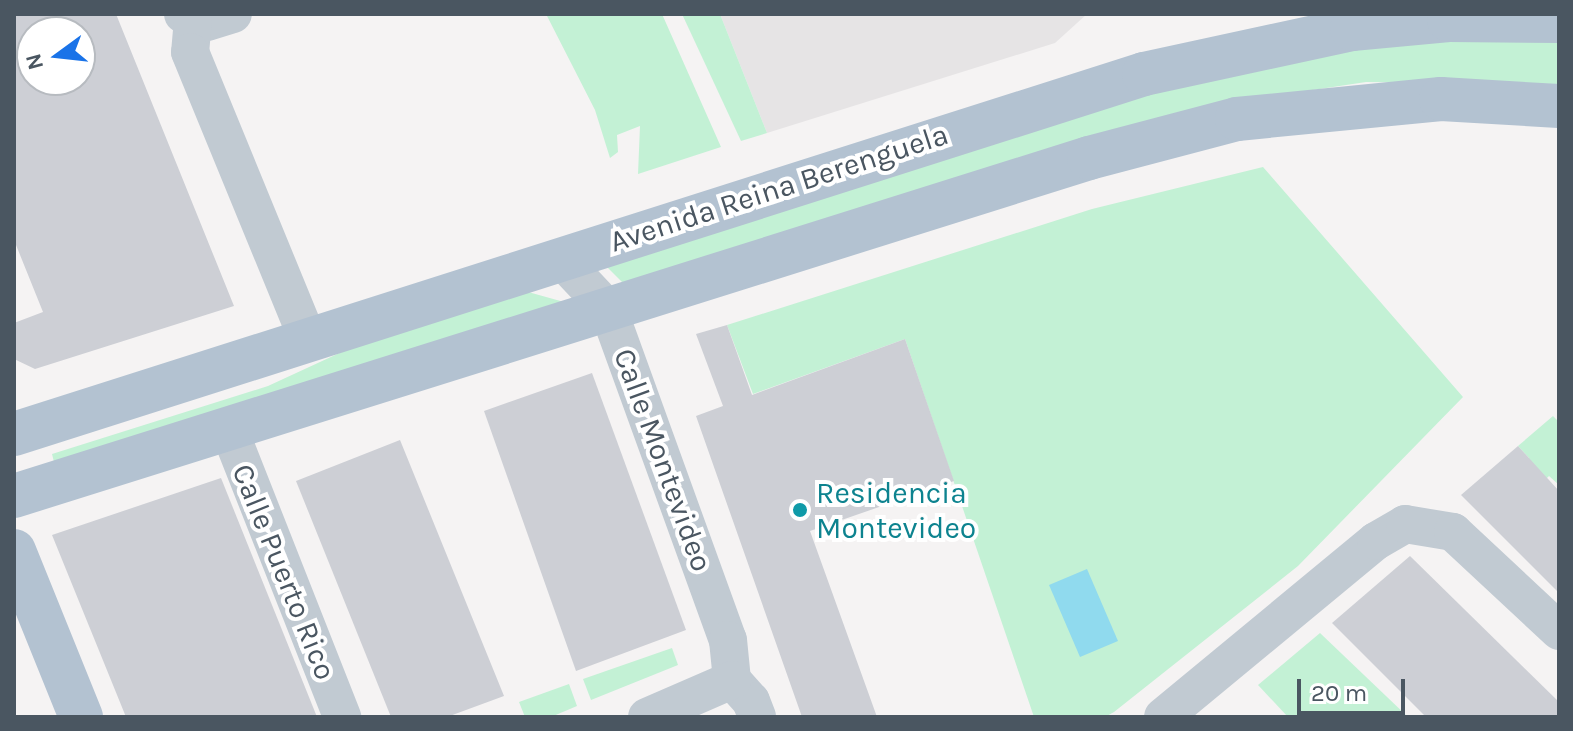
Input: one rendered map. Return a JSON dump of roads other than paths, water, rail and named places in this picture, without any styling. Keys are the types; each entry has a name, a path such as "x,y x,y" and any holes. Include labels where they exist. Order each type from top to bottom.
{"main road":[{"name":"Avenida Reina Berenguela","path":"14,434 1081,92 1238,51 1352,29 1435,21 1559,21"},
{"name":"Avenida Reina Berenguela","path":"14,496 1089,158 1237,119 1441,99 1559,106"},
{"path":"14,551 81,717"}],"street":[{"path":"233,14 207,22 188,17 190,52 308,340"},
{"name":"Calle Montevideo","path":"560,258 608,309 728,640 732,680"},
{"name":"Calle Puerto Rico","path":"228,427 342,717"},
{"path":"1163,717 1376,541 1405,524 1453,532 1559,631"},
{"path":"647,717 732,680 751,701 757,717"}],"water":[{"path":"1087,569 1118,641 1080,657 1049,585"}],"place":[{"name":"Residencia Montevideo","path":"800,510"}]}
